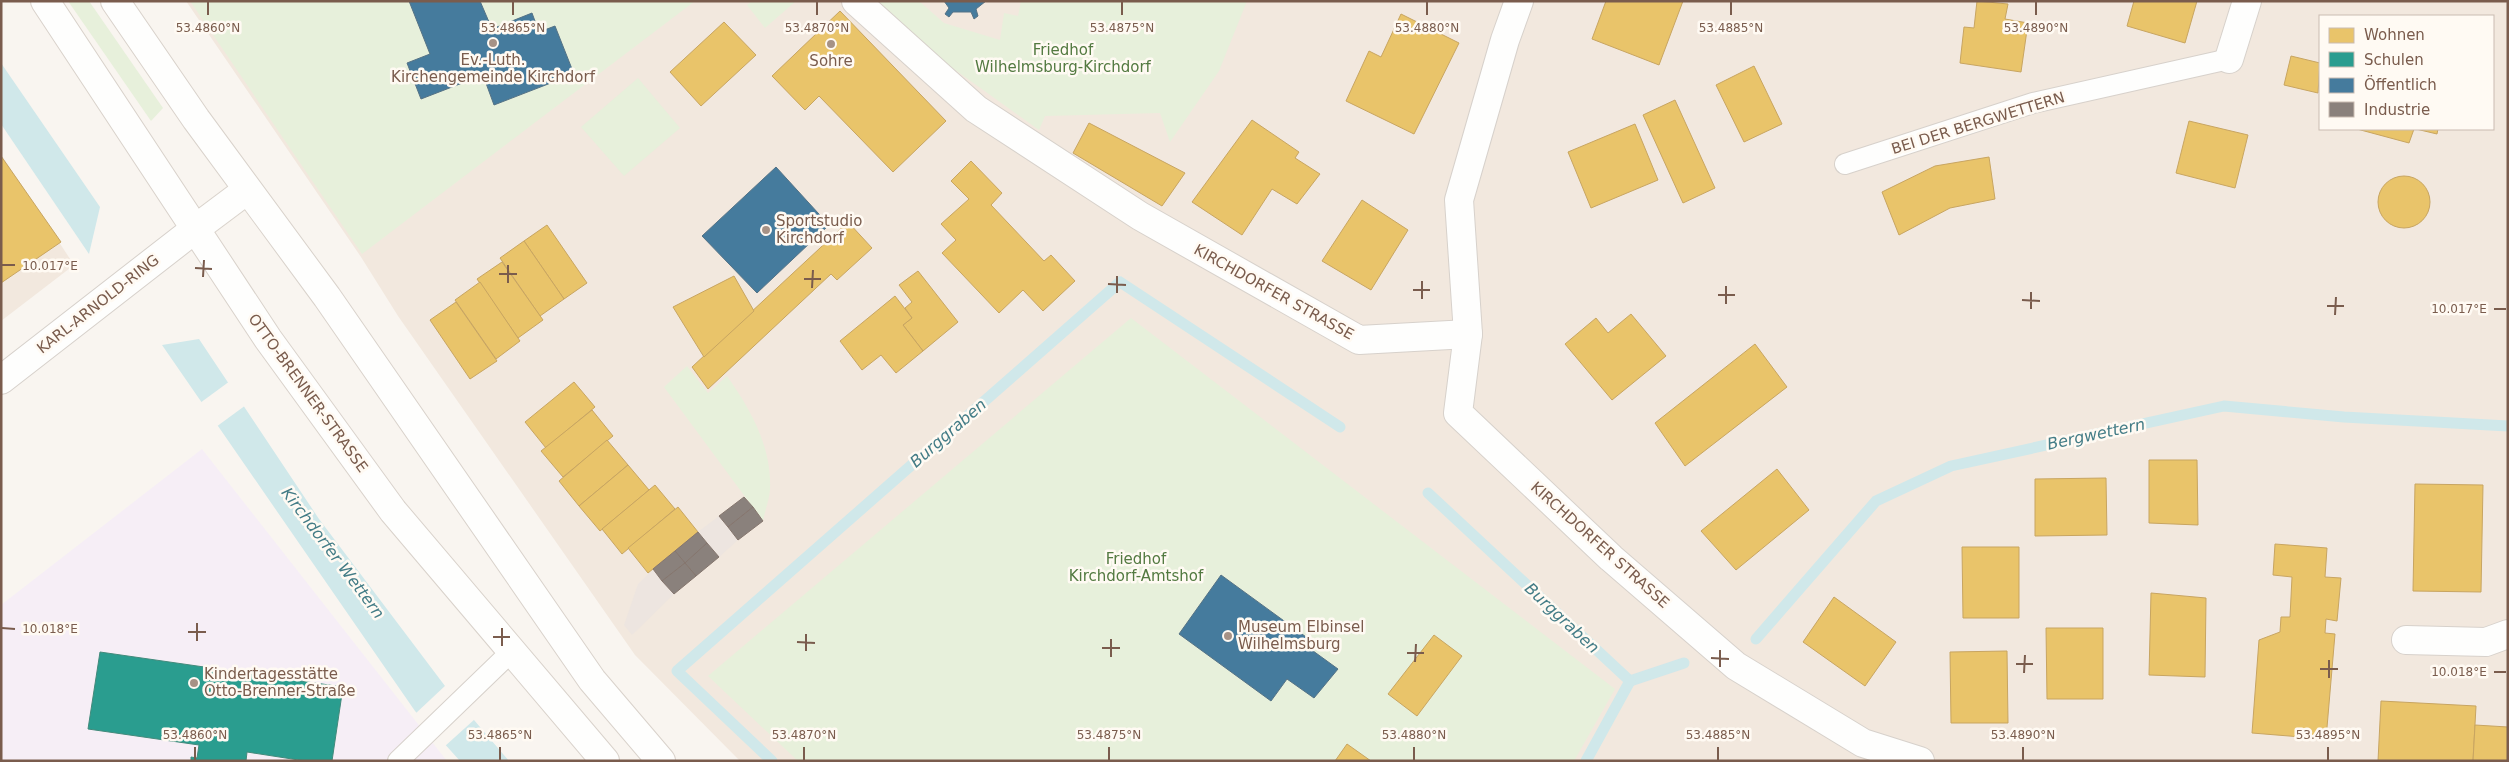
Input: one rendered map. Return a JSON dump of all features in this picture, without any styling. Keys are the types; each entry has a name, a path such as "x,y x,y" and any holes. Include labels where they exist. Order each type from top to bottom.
{"street":[{"name":"OTTO-BRENNER-STRASSE","path":"45,1 268,339 393,511 605,761"},
{"path":"115,1 248,190 327,297 592,680 660,761"},
{"name":"KIRCHDORFER STRASSE","path":"856,1 976,109 1140,216 1359,340 1468,334 1458,413 1611,558 1736,666 1863,744 1920,761"},
{"path":"1468,334 1459,200 1505,40 1519,1"},
{"path":"2230,59 2247,1"},
{"name":"KARL-ARNOLD-RING","path":"1,380 158,257 248,190"},
{"path":"2406,640 2486,642 2508,634"}],"lane":[{"name":"BEI DER BERGWETTERN","path":"1845,164 2033,103 2230,59"},
{"path":"398,761 468,696 511,652"}],"shaded area":[{"path":"186,1 2508,1 2508,761 740,761 635,655 398,316 361,257"},
{"path":"1,154 74,265 1,321"},
{"name":"Kindertagesstätte Otto-Brenner-Straße","path":"202,449 447,761 1,761 1,605"},
{"path":"719,516 738,540 719,557 698,532"},
{"path":"653,569 674,594 632,635 624,625 638,584"}],"green space":[{"path":"68,1 89,1 163,108 151,121"},
{"path":"190,1 695,1 362,254"},
{"path":"752,1 796,1 765,28 747,5"},
{"name":"Friedhof Wilhelmsburg-Kirchdorf","path":"870,1 919,1 944,23 1000,40 1004,13 1018,16 1021,1 1247,1 1219,71 1170,142 1160,113 1045,116 1039,130 919,44"},
{"path":"638,78 680,128 624,176 581,127"},
{"name":"Friedhof Kirchdorf-Amtshof","path":"1131,318 1615,689 1574,761 798,761 708,676"},
{"path":"687,366 708,393 727,376 752,416 764,444 770,474 770,490 763,521 664,387"}],"water":[{"path":"1,63 100,207 89,254 1,124"},
{"name":"Kirchdorfer Wettern","path":"199,339 319,519 445,686 509,761 460,761 415,711 162,345"}],"pier":[{"path":"230,381 246,405 216,427 200,403"},
{"path":"447,684 475,719 444,747 415,714"}],"building: Wohnen":[{"path":"1606,1 1683,1 1659,65 1592,39"},
{"path":"1977,1 2008,4 2005,19 2028,23 2021,72 1960,63 1964,27 1974,28"},
{"path":"2134,1 2197,1 2185,43 2127,26"},
{"path":"840,11 946,121 893,172 819,96 805,110 772,76"},
{"path":"1401,14 1459,43 1414,134 1346,101 1369,51 1381,57"},
{"path":"724,22 756,55 701,106 670,72"},
{"path":"2291,56 2319,63 2318,93 2284,85"},
{"path":"1754,66 1782,124 1744,142 1716,85"},
{"path":"1675,100 1715,188 1683,203 1643,115"},
{"path":"1252,120 1299,152 1295,158 1320,174 1297,204 1272,189 1242,235 1192,202"},
{"path":"2189,121 2248,135 2235,188 2176,173"},
{"path":"1089,123 1185,173 1162,206 1073,153"},
{"path":"1635,124 1658,180 1591,208 1568,152"},
{"path":"2361,130 2414,130 2409,143"},
{"path":"2420,130 2438,130 2437,134"},
{"path":"1,156 61,242 1,283"},
{"path":"1989,157 1995,199 1950,208 1899,235 1882,192 1935,166"},
{"path":"971,161 1002,193 991,205 1044,261 1051,255 1075,281 1043,311 1023,290 999,313 942,253 956,240 941,224 969,199 951,181"},
{"path":"2404,176 2418,180 2426,188 2430,202 2426,216 2418,224 2404,228 2390,224 2382,216 2378,202 2382,188 2390,180"},
{"path":"1362,200 1408,230 1371,290 1322,261"},
{"path":"848,222 872,248 837,280 831,274 708,389 692,367"},
{"path":"547,225 587,283 564,299 524,241"},
{"path":"524,241 564,299 540,316 500,258"},
{"path":"502,262 543,320 518,338 477,279"},
{"path":"918,271 958,322 923,351 903,325 912,318 905,308 912,302 899,285"},
{"path":"734,276 754,311 704,357 673,307"},
{"path":"480,282 520,341 496,359 455,300"},
{"path":"895,296 912,318 903,325 923,351 896,373 881,355 862,370 840,341"},
{"path":"456,302 497,361 470,379 430,320"},
{"path":"1631,314 1666,356 1612,400 1565,344 1596,318 1608,333"},
{"path":"1755,344 1787,387 1685,466 1655,423"},
{"path":"574,382 595,407 546,448 525,422"},
{"path":"592,410 613,436 563,477 541,451"},
{"path":"607,440 628,465 579,506 559,481"},
{"path":"2149,460 2197,460 2198,525 2149,523"},
{"path":"628,465 649,490 600,531 579,506"},
{"path":"1777,469 1809,510 1736,570 1701,531"},
{"path":"2106,478 2107,535 2035,536 2035,479"},
{"path":"2415,484 2483,485 2481,592 2413,591"},
{"path":"655,485 675,509 622,554 602,529"},
{"path":"678,507 698,532 648,573 628,548"},
{"path":"2275,544 2327,548 2325,577 2341,578 2337,621 2326,619 2325,633 2335,634 2326,739 2252,733 2259,640 2280,632 2281,617 2290,617 2292,577 2273,575"},
{"path":"1962,547 2019,547 2019,618 1963,618"},
{"path":"2151,593 2206,598 2205,677 2149,675"},
{"path":"1834,597 1896,642 1865,686 1803,642"},
{"path":"2046,628 2103,628 2103,699 2047,699"},
{"path":"1434,635 1462,656 1417,716 1388,694"},
{"path":"2007,651 2008,723 1951,723 1950,652"},
{"path":"2381,701 2476,706 2473,761 2378,761"},
{"path":"2475,725 2508,727 2508,761 2473,761"},
{"path":"1347,744 1371,761 1335,761"}],"building: Schulen":[{"path":"100,652 343,687 332,761 305,761 247,752 246,761 191,761 191,757 197,758 199,745 88,729"}],"building: Öffentlich":[{"name":"Ev.-Luth. Kirchengemeinde Kirchdorf","path":"409,1 480,1 492,29 532,13 539,32 555,26 574,74 494,105 483,75 421,99 407,63 430,54"},
{"path":"944,1 986,1 976,9 978,16 974,19 971,12 953,12 949,17 945,14 949,8"},
{"name":"Sportstudio Kirchdorf","path":"776,167 829,225 757,293 702,236"},
{"path":"1221,575 1313,642 1309,648 1338,669 1314,698 1287,679 1271,701 1179,634"}],"building: Industrie":[{"path":"744,497 753,507 728,527 719,516"},
{"path":"753,507 763,521 738,540 728,527"},
{"path":"698,532 707,543 685,563 675,551"},
{"path":"707,543 719,557 696,576 685,563"},
{"path":"675,551 685,563 662,581 653,569"},
{"path":"685,563 696,576 674,594 662,581"}],"waterway":[{"name":"Burggraben","path":"772,761 677,671 1120,282 1340,427"},
{"name":"Bergwettern","path":"1756,639 1876,501 1951,466 2224,406 2344,417 2508,426"},
{"name":"Burggraben","path":"1428,493 1630,681"},
{"name":"Bergwettern","path":"1630,681 1684,663"},
{"name":"Burggraben","path":"1586,761 1630,681"}],"place":[{"name":"Ev.-Luth. Kirchengemeinde Kirchdorf","path":"493,43"},
{"name":"Sohre","path":"831,44"},
{"name":"Sportstudio Kirchdorf","path":"766,230"},
{"name":"Museum Elbinsel Wilhelmsburg","path":"1228,636"},
{"name":"Kindertagesstätte Otto-Brenner-Straße","path":"194,683"}]}
